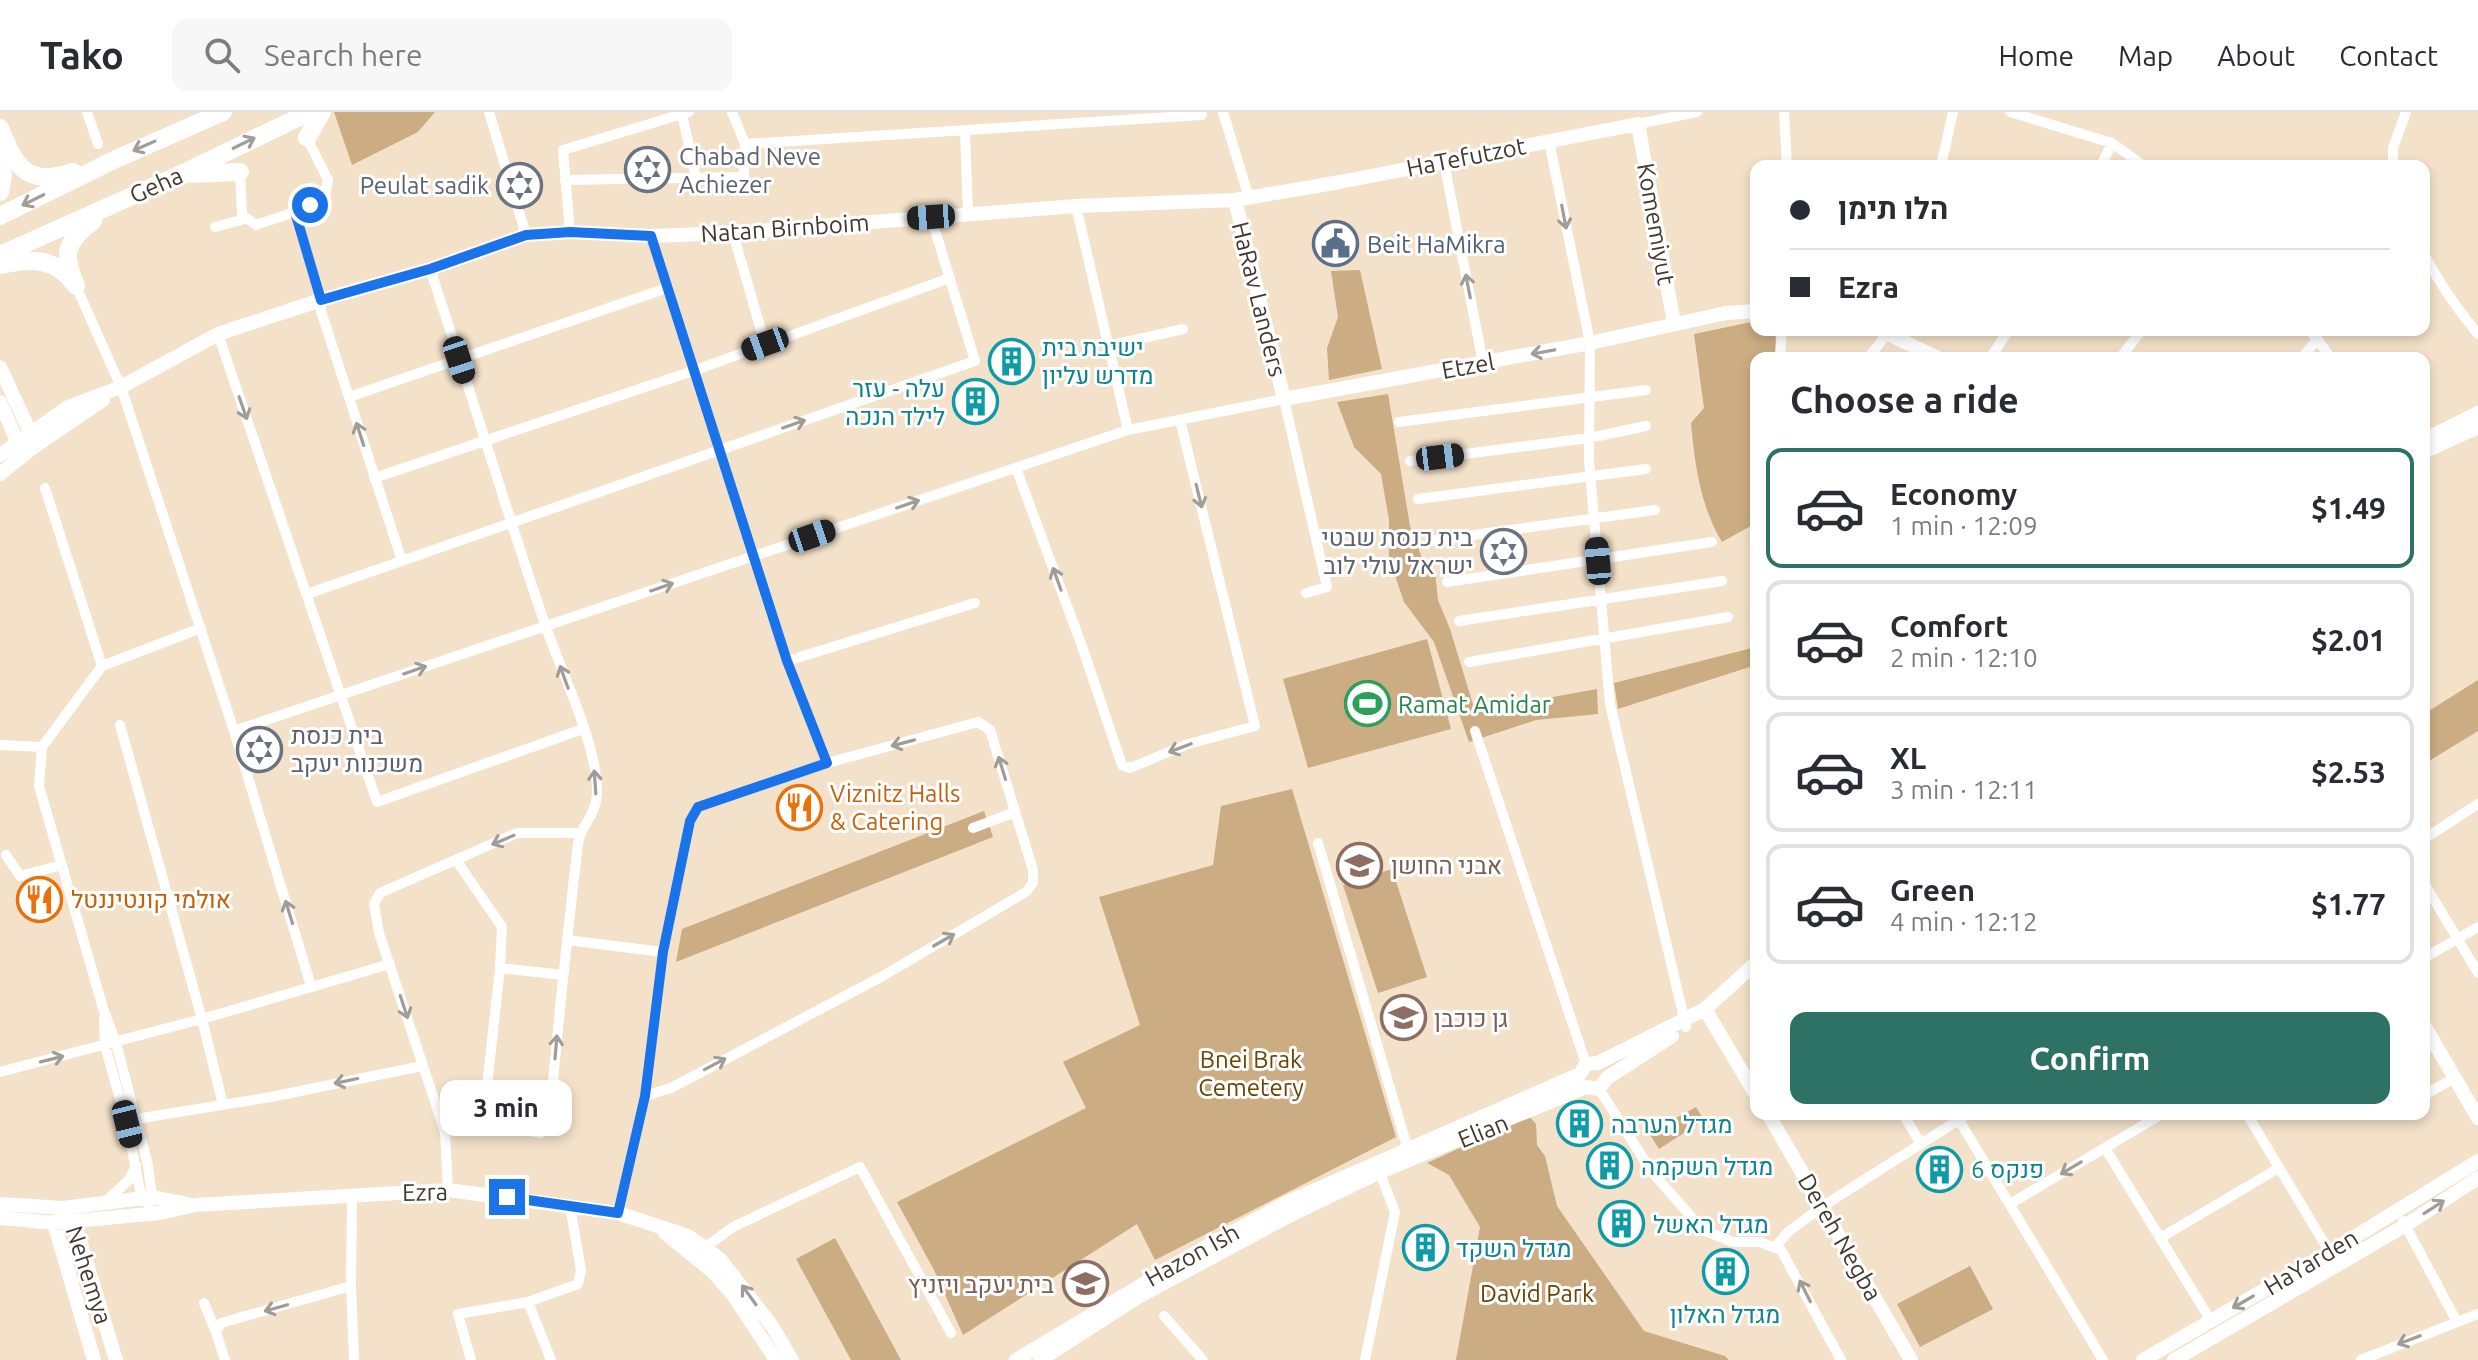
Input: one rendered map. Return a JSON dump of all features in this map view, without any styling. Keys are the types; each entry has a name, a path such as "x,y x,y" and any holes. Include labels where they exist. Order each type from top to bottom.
{"highway":[{"name":"Geha","path":"0,216 116,159 223,112"},
{"name":"Geha","path":"0,255 310,112"},
{"path":"307,138 322,112"},
{"path":"0,128 18,166 36,177 62,176 116,159"},
{"path":"0,160 3,176 0,192"},
{"path":"179,175 240,172"},
{"path":"76,286 68,263 70,243 94,220 130,197"},
{"path":"0,265 36,259 52,263 76,286"}],"street":[{"path":"87,112 98,144"},
{"path":"489,112 526,235"},
{"path":"565,180 744,177 745,144 732,112"},
{"path":"1223,112 1242,199"},
{"name":"HaTefutzot","path":"1242,199 1697,112"},
{"path":"1784,112 1787,160"},
{"path":"1942,160 1953,112"},
{"path":"2010,112 2112,143 2136,160"},
{"path":"2393,160 2393,148 2406,112"},
{"path":"570,232 563,150 686,113 696,178"},
{"path":"745,144 1202,115"},
{"name":"Komemiyut","path":"1638,124 1674,323"},
{"path":"965,131 968,214"},
{"path":"240,172 242,215 256,225 325,198 328,180 307,138"},
{"path":"1549,141 1590,343 1591,478 1610,704 1685,1024"},
{"path":"2104,160 2112,143"},
{"path":"1444,162 1483,363"},
{"name":"Natan Birnboim","path":"121,387 218,334 430,269 526,235 570,232 651,236 733,233 1076,206 1242,199"},
{"name":"HaRav Landers","path":"1242,199 1245,251 1284,399"},
{"path":"1076,206 1128,430"},
{"path":"295,212 321,300 321,311 402,561"},
{"path":"307,594 975,361 931,217"},
{"path":"215,227 245,219"},
{"path":"733,233 765,344"},
{"path":"651,236 787,661 827,763"},
{"path":"2430,266 2459,312 2478,334"},
{"path":"430,269 546,626 583,729 594,764 597,793 594,812 580,833 549,1127 540,1133 483,1122 445,1132"},
{"path":"374,478 693,371 950,278"},
{"path":"76,286 121,387 234,731 311,986"},
{"path":"349,397 667,288"},
{"name":"Etzel","path":"234,731 1128,430 1590,343 1674,323 1750,312"},
{"path":"1108,346 1183,329"},
{"path":"218,334 377,802 583,729"},
{"path":"1895,336 1924,352"},
{"path":"2125,352 2137,336"},
{"path":"2315,336 2327,352"},
{"path":"2306,352 2318,339"},
{"path":"1,369 30,432 31,449"},
{"path":"0,455 68,407 121,387"},
{"path":"0,474 121,387"},
{"path":"1399,422 1646,390"},
{"path":"1284,399 1327,587 1306,593"},
{"path":"0,402 17,441 31,449"},
{"path":"2430,437 2478,413"},
{"path":"1016,468 1122,765 1130,768 1188,744 1255,726 1180,420"},
{"path":"1410,461 1589,438 1646,426"},
{"path":"2430,449 2478,427"},
{"path":"1418,499 1646,469"},
{"path":"45,488 102,666"},
{"path":"1430,541 1655,510"},
{"path":"1447,582 1712,542"},
{"path":"1459,621 1722,581"},
{"path":"787,661 975,603"},
{"path":"1469,662 1728,617"},
{"path":"146,1198 148,1165 131,1122 103,1008 39,786 42,747 102,666 201,628"},
{"path":"618,1213 645,1096 663,952 690,821 698,807 827,763 978,722 990,730 1033,870 1033,883 1026,892 881,977 671,1088 645,1096"},
{"path":"120,725 223,1105"},
{"path":"1475,731 1593,1076 1652,1172 1703,1230 1733,1242 1760,1242 1781,1250 1801,1281 1841,1360"},
{"path":"0,745 42,747"},
{"path":"2430,835 2478,804"},
{"path":"973,828 1015,812"},
{"path":"448,1190 445,1132 379,933 374,904 380,893 517,833 580,833"},
{"path":"1318,843 1408,1150"},
{"path":"6,855 20,876 62,865"},
{"path":"456,860 502,927 483,1122"},
{"path":"2430,893 2478,973"},
{"path":"2430,955 2478,927"},
{"path":"567,940 663,952"},
{"path":"0,1072 202,1019 390,964"},
{"path":"500,968 563,975"},
{"path":"1707,1012 1750,969"},
{"path":"1707,1012 1750,979"},
{"path":"1707,1012 1750,1085"},
{"name":"Elian","path":"1378,1168 1593,1076 1707,1012"},
{"path":"2430,1035 2478,1118"},
{"path":"131,1122 422,1066"},
{"name":"Elian","path":"1378,1168 1408,1150 1593,1076"},
{"path":"2430,1092 2455,1078"},
{"name":"Dereh Negba","path":"1772,1120 1911,1360"},
{"path":"1907,1120 1921,1144"},
{"path":"1775,1247 1788,1232 1823,1206 1958,1120"},
{"path":"1965,1120 2010,1204 2103,1360"},
{"path":"2010,1204 2151,1120"},
{"path":"2251,1120 2334,1258"},
{"path":"131,1122 136,1163 148,1214"},
{"path":"2105,1148 2211,1321"},
{"name":"HaYarden","path":"2174,1360 2334,1258 2397,1210 2478,1161"},
{"path":"81,1245 89,1226 125,1185 136,1163"},
{"path":"704,1248 733,1227 860,1167 951,1333"},
{"path":"1365,1360 1395,1212 1378,1168"},
{"name":"Hazon Ish","path":"1016,1360 1212,1243 1288,1202 1378,1168"},
{"name":"Hazon Ish","path":"1040,1360 1138,1297 1378,1168"},
{"path":"2160,1238 2279,1168"},
{"name":"HaYarden","path":"2143,1360 2211,1321 2406,1225 2478,1178"},
{"name":"Ezra","path":"0,1204 148,1214 196,1205 448,1190 618,1213 688,1236 720,1259 742,1284 792,1360"},
{"path":"352,1195 354,1360"},
{"name":"Ezra","path":"0,1218 54,1223 74,1221 146,1198 196,1205"},
{"path":"471,1360 458,1314 528,1302 578,1284 581,1270 570,1206"},
{"name":"Nehemya","path":"94,1360 54,1223 63,1208 74,1221 116,1360"},
{"path":"2397,1210 2457,1322"},
{"name":"Ezra","path":"652,1223 712,1271 733,1295 776,1360"},
{"path":"216,1332 221,1323 351,1286"},
{"path":"528,1302 551,1360"},
{"path":"204,1303 225,1360"},
{"path":"2361,1360 2478,1314"},
{"path":"1164,1316 1199,1359"}],"green space":[{"path":"334,112 435,112 418,132 352,165"},
{"path":"1360,270 1382,369 1329,380 1327,348 1338,317 1331,271"},
{"path":"1750,322 1750,336 1776,336 1775,352 1750,352 1750,526 1722,542 1708,514 1694,454 1691,423 1704,408 1694,334"},
{"path":"1388,394 1410,526 1422,558 1435,571 1438,600 1475,711 1597,689 1598,714 1536,720 1469,742 1434,642 1404,602 1389,558 1389,520 1381,474 1354,447 1337,402"},
{"name":"Ramat Amidar","path":"1427,639 1451,729 1308,768 1283,679"},
{"path":"1750,649 1750,667 1618,709 1614,683"},
{"path":"2478,680 2478,731 2430,760 2430,710"},
{"name":"Bnei Brak Cemetery","path":"1292,789 1396,1137 1155,1260 1137,1224 963,1335 934,1270 897,1202 1086,1108 1063,1062 1140,1025 1099,897 1213,865 1221,806"},
{"path":"984,811 993,837 676,962 682,929"},
{"path":"1392,869 1427,977 1378,993 1343,885"},
{"path":"1696,1107 1704,1120 1659,1149 1649,1133"},
{"name":"David Park","path":"1529,1116 1536,1124 1537,1145 1545,1156 1557,1206 1644,1331 1725,1356 1729,1360 1456,1360 1480,1227 1449,1175 1427,1163"},
{"path":"835,1238 901,1360 851,1360 796,1259"},
{"path":"1970,1266 1993,1309 1920,1347 1897,1304"}],"place":[{"name":"Chabad Neve Achiezer","path":"648,170"},
{"name":"Peulat sadik","path":"520,185"},
{"name":"Beit HaMikra","path":"1336,244"},
{"name":"ישיבת בית מדרש עליון","path":"1011,361"},
{"name":"עלה - עזר לילד הנכה","path":"976,402"},
{"name":"בית כנסת שבטי ישראל עולי לוב","path":"1504,551"},
{"name":"Ramat Amidar","path":"1367,704"},
{"name":"בית כנסת משכנות יעקב","path":"260,749"},
{"name":"Viznitz Halls & Catering","path":"799,807"},
{"name":"אבני החושן","path":"1360,865"},
{"name":"אולמי קונטיננטל","path":"40,899"},
{"name":"גן כוכבן","path":"1403,1018"},
{"name":"מגדל הערבה","path":"1580,1124"},
{"name":"מגדל השקמה","path":"1610,1166"},
{"name":"פנקס 6","path":"1940,1169"},
{"name":"מגדל האשל","path":"1622,1224"},
{"name":"מגדל השקד","path":"1425,1248"},
{"name":"מגדל האלון","path":"1725,1272"},
{"name":"בית יעקב ויזניץ","path":"1085,1284"}],"route":[{"path":"310,205 295,212 321,300 430,269 526,235 570,232 651,236 787,661 827,763 698,807 690,821 663,952 645,1096 618,1213 507,1197"}]}
